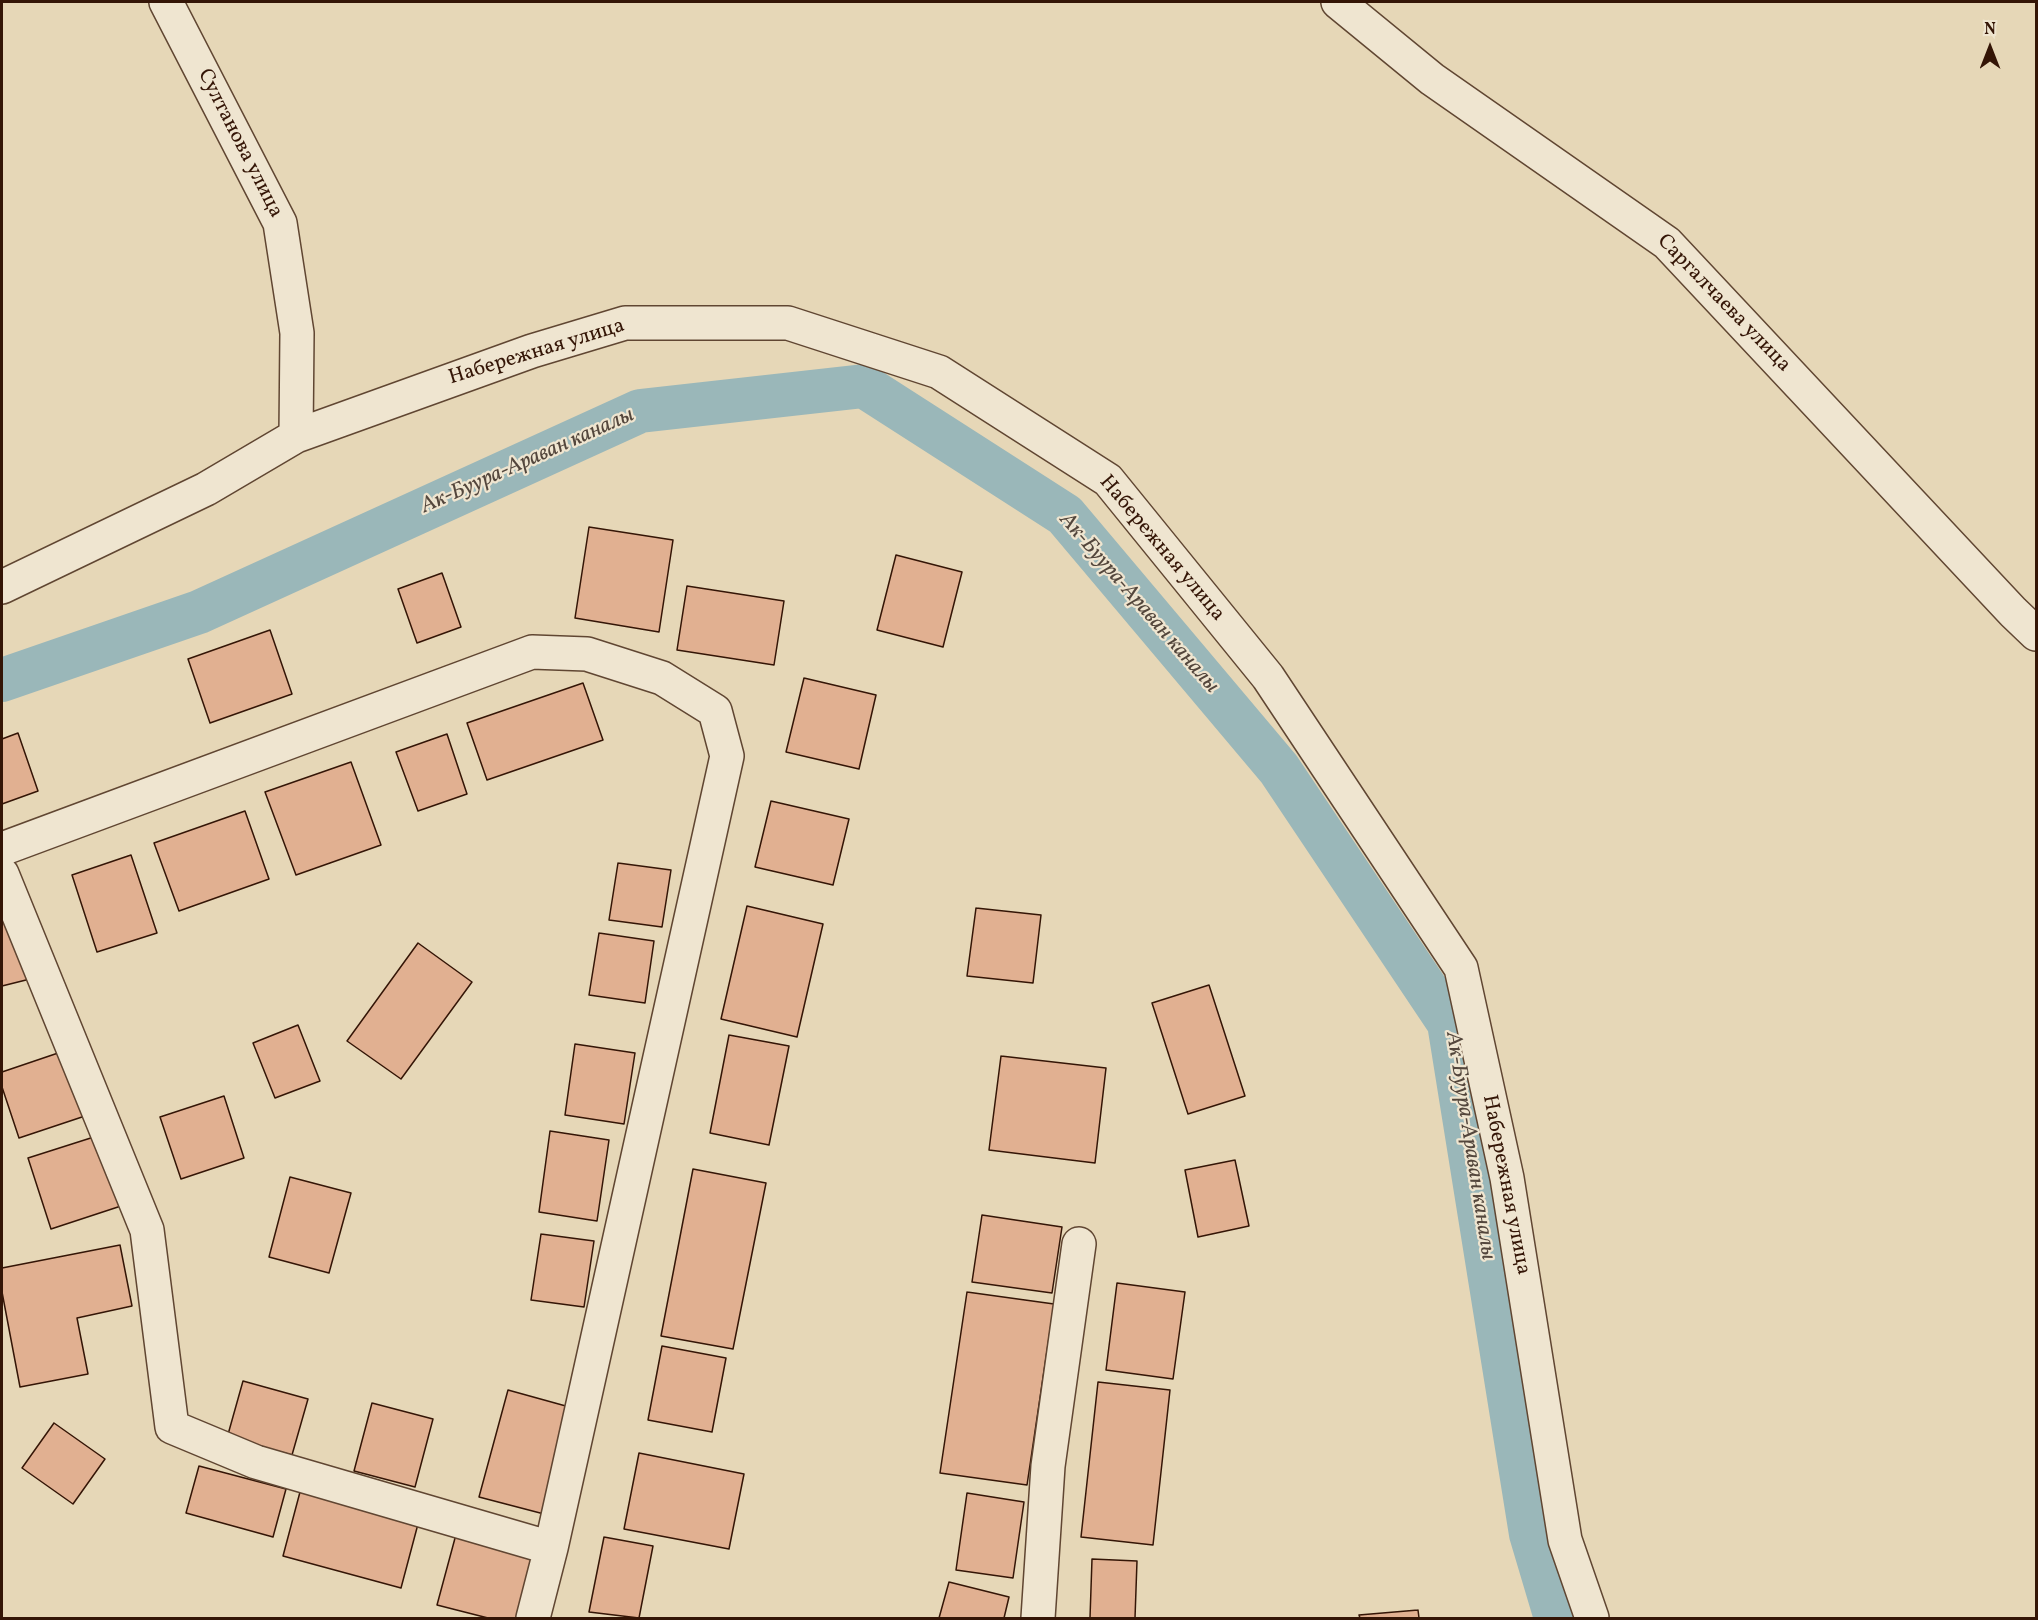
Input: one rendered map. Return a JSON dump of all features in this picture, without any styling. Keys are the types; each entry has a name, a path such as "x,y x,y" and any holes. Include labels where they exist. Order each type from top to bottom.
{"street":[{"name":"Султанова улица","path":"166,2 280,223 297,333 296,436"},
{"name":"Саргалчаева улица","path":"1338,2 1432,79 1667,243 2013,612 2037,634"},
{"name":"Набережная улица","path":"2,587 206,489 296,436 532,351 625,323 788,323 939,372 1108,480 1268,677 1461,968 1507,1178 1565,1540 1592,1618"},
{"path":"2,849 532,652 587,654 662,678 715,711 727,756 551,1548 533,1618"},
{"path":"2,874 147,1230 172,1427 256,1462 551,1548"},
{"path":"1038,1618 1048,1466 1079,1244"}],"building":[{"path":"589,527 673,540 659,632 575,618"},
{"path":"896,555 962,572 943,647 877,630"},
{"path":"442,573 461,627 417,643 398,589"},
{"path":"687,586 784,601 774,665 677,650"},
{"path":"270,630 292,694 210,723 188,659"},
{"path":"804,678 876,695 859,769 786,752"},
{"path":"583,683 603,740 487,780 467,723"},
{"path":"18,733 38,791 2,804 2,739"},
{"path":"447,734 467,794 418,811 396,752"},
{"path":"351,762 381,845 296,875 265,792"},
{"path":"771,801 849,819 833,885 755,867"},
{"path":"245,811 269,879 179,911 154,843"},
{"path":"131,855 157,933 97,952 72,875"},
{"path":"618,863 671,870 662,927 609,920"},
{"path":"747,906 823,924 797,1037 721,1019"},
{"path":"976,908 1041,915 1033,983 967,976"},
{"path":"2,909 42,976 2,986"},
{"path":"599,933 654,941 645,1003 589,995"},
{"path":"418,943 472,982 401,1079 347,1041"},
{"path":"1209,985 1245,1096 1188,1114 1152,1003"},
{"path":"298,1025 320,1081 275,1098 253,1043"},
{"path":"729,1035 789,1046 769,1145 710,1133"},
{"path":"575,1044 635,1053 624,1124 565,1115"},
{"path":"64,1051 85,1116 19,1138 2,1087 2,1072"},
{"path":"1001,1056 1106,1068 1095,1163 989,1150"},
{"path":"224,1096 244,1158 181,1179 160,1117"},
{"path":"550,1131 609,1140 597,1221 539,1212"},
{"path":"97,1136 121,1206 51,1229 28,1158"},
{"path":"1235,1160 1249,1226 1198,1237 1185,1170"},
{"path":"693,1169 766,1183 733,1349 661,1336"},
{"path":"290,1177 351,1193 329,1273 269,1257"},
{"path":"982,1215 1062,1227 1052,1293 972,1282"},
{"path":"541,1234 594,1241 584,1307 531,1300"},
{"path":"120,1245 132,1306 77,1318 88,1374 20,1387 2,1292 2,1268"},
{"path":"1117,1283 1185,1292 1173,1379 1106,1370"},
{"path":"967,1292 1054,1304 1027,1485 940,1473"},
{"path":"662,1346 726,1358 712,1432 648,1420"},
{"path":"243,1381 308,1399 292,1455 227,1438"},
{"path":"1098,1382 1170,1390 1153,1545 1081,1537"},
{"path":"508,1390 573,1408 544,1514 479,1497"},
{"path":"372,1403 433,1419 415,1487 354,1471"},
{"path":"54,1423 105,1459 73,1504 22,1468"},
{"path":"639,1453 744,1474 729,1549 624,1529"},
{"path":"199,1466 286,1489 273,1537 186,1513"},
{"path":"300,1492 418,1524 401,1588 283,1556"},
{"path":"967,1493 1024,1502 1013,1578 956,1570"},
{"path":"458,1527 538,1549 519,1618 488,1618 437,1605"},
{"path":"604,1537 653,1546 639,1618 589,1612"},
{"path":"1092,1559 1137,1561 1135,1618 1090,1618"},
{"path":"949,1582 1009,1597 1004,1618 939,1618"},
{"path":"1418,1610 1419,1618 1360,1618 1359,1615"}],"waterway":[{"name":"Ак-Буура-Араван каналы","path":"2,680 199,612 640,411 864,386 1065,515 1279,769 1449,1023 1531,1534 1556,1618"}]}
